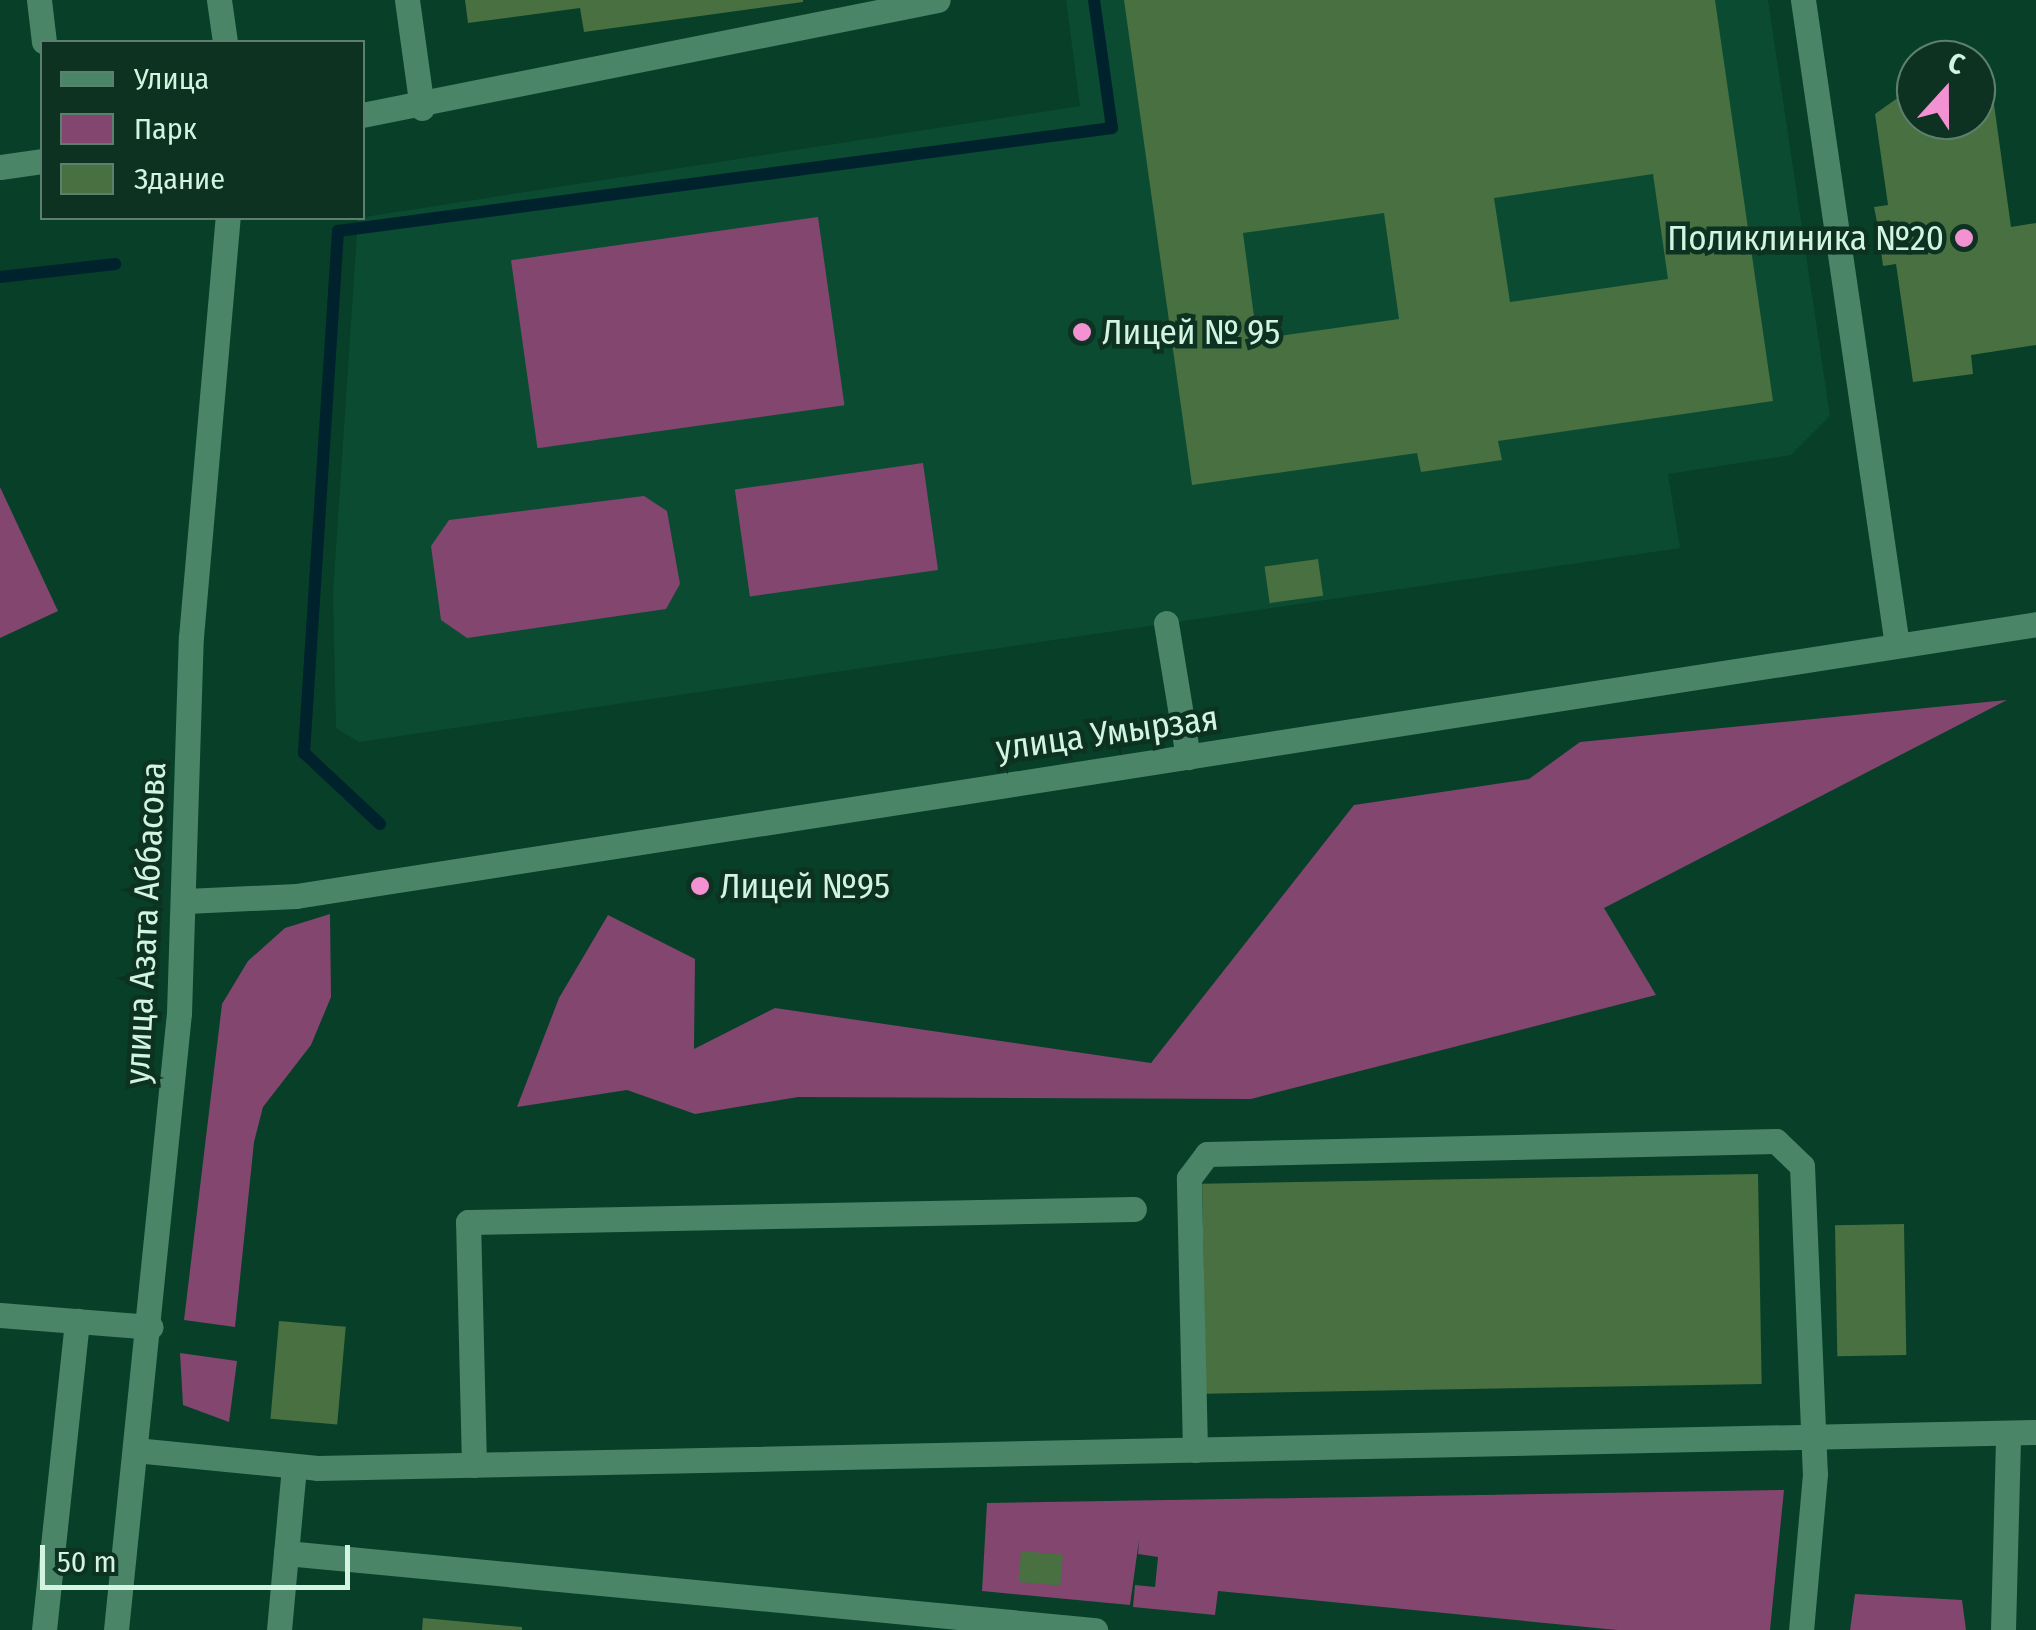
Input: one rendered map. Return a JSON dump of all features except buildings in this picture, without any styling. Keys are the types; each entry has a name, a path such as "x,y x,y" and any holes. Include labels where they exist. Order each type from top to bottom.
{"street":[{"path":"39,0 44,40"},
{"path":"219,0 225,40"},
{"path":"407,0 422,108"},
{"path":"365,116 422,108 938,0"},
{"path":"1803,0 1897,645"},
{"path":"0,167 40,161"},
{"name":"улица Азата Аббасова","path":"116,1630 151,1327 186,901 191,637 228,220"},
{"path":"1166,624 1188,757"},
{"name":"улица Умырзая","path":"186,901 296,896 2036,624"},
{"path":"1194,1450 1189,1178 1206,1154 1240,1150 1776,1142 1802,1166 1812,1445 1801,1630"},
{"path":"474,1465 468,1222 1134,1209"},
{"path":"0,1314 151,1327"},
{"path":"44,1630 77,1321"},
{"path":"135,1450 294,1467 1194,1450 1812,1445 2036,1432"},
{"path":"2003,1630 2008,1435"},
{"path":"279,1630 294,1467"},
{"path":"286,1553 978,1624 1092,1630"}],"shaded area":[{"name":"Лицей № 95","path":"1066,0 1768,0 1830,416 1791,455 1668,474 1680,548 359,742 336,728 333,594 358,220 1080,106"}],"green space":[{"path":"818,217 844,405 537,448 511,260"},
{"path":"923,463 938,570 750,596 735,489"},
{"path":"0,487 58,611 0,638"},
{"path":"644,496 667,511 680,584 666,609 467,638 441,620 431,546 449,520"},
{"path":"2007,700 1604,908 1656,995 1251,1099 798,1097 695,1114 627,1090 517,1107 559,998 608,915 695,959 694,1049 775,1008 1151,1063 1354,805 1529,779 1580,742"},
{"path":"330,914 331,997 311,1045 263,1107 254,1142 235,1327 184,1320 222,1004 248,961 285,928"},
{"path":"180,1353 237,1361 229,1422 183,1405"},
{"path":"1784,1490 1770,1630 1617,1630 1218,1591 1215,1615 1133,1607 1135,1585 1155,1587 1158,1557 1138,1554 1139,1540 1130,1605 982,1591 987,1503"},
{"path":"1855,1594 1962,1600 1966,1630 1850,1630"}],"waterway":[{"path":"380,824 304,753 338,231 1112,128 1094,0"},
{"path":"0,277 115,264"}],"place":[{"name":"Поликлиника №20","path":"1964,238"},
{"name":"Лицей № 95","path":"1082,332"},
{"name":"Лицей №95","path":"700,886"}]}
